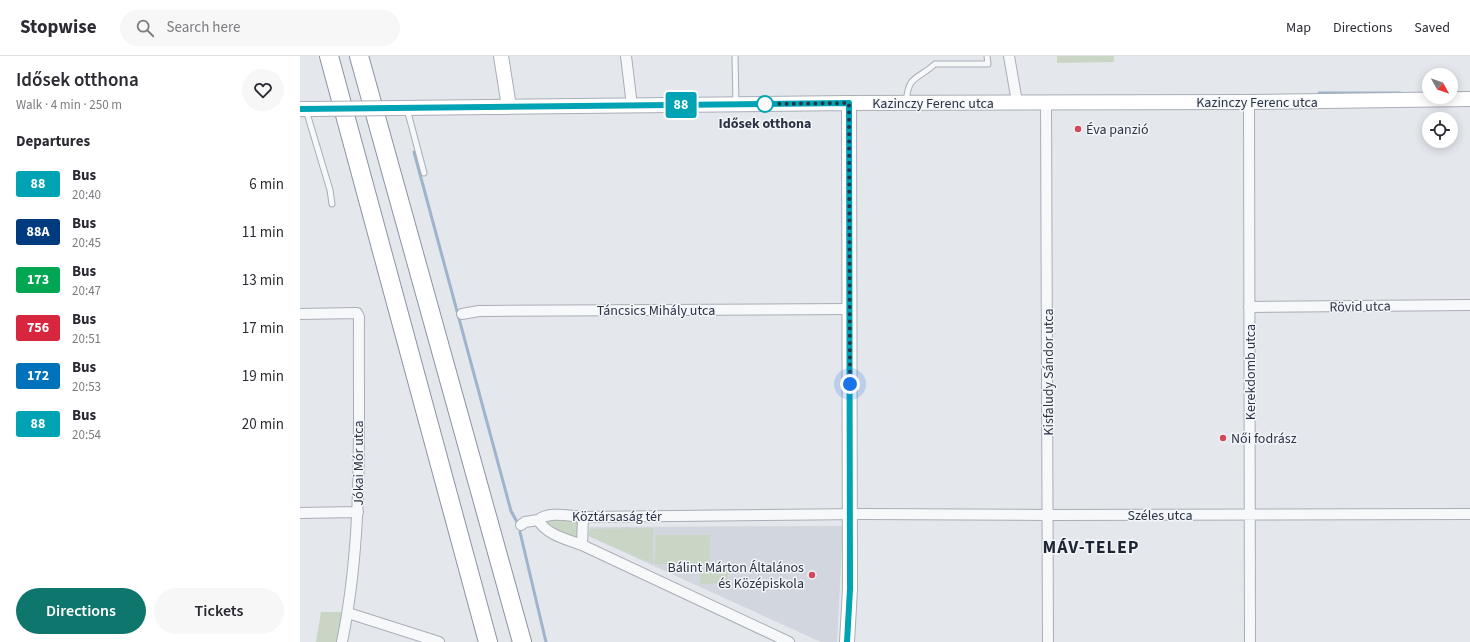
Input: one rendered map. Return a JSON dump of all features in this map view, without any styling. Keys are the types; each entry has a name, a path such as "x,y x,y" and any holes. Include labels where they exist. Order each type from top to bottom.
{"highway":[{"path":"329,56 488,642"},
{"path":"359,56 522,642"}],"street":[{"path":"502,56 509,106"},
{"path":"626,56 632,106"},
{"path":"1009,56 1017,102"},
{"name":"Kazinczy Ferenc utca","path":"306,109 849,103 1248,102 1470,99"},
{"name":"Kisfaludy Sándor utca","path":"1046,102 1049,515 1048,642"},
{"name":"Kerekdomb utca","path":"1248,102 1250,642"},
{"path":"847,642 850,589 849,103"},
{"name":"Rövid utca","path":"1249,307 1470,305"},
{"name":"Táncsics Mihály utca","path":"462,314 479,312 850,308"},
{"name":"Jókai Mór utca","path":"300,314 357,313 359,317 358,512 354,571 342,642"},
{"path":"300,513 358,512"},
{"name":"Széles utca","path":"850,514 1470,514"},
{"name":"Köztársaság tér","path":"789,642 582,545 556,536 542,527 538,520 543,516 583,517 850,514"},
{"path":"582,545 583,517"},
{"path":"521,525 525,522 538,520"},
{"path":"348,613 439,642"}],"lane":[{"path":"735,56 736,105"},
{"path":"906,103 908,86 913,79 927,72 935,64 988,64 986,56"},
{"path":"404,108 424,173"},
{"path":"306,109 330,190 332,204"}],"shaded area":[{"path":"843,526 837,642 821,642 588,536 590,527"}],"green space":[{"path":"1057,56 1114,56 1114,62 1057,63"},
{"path":"549,519 577,519 580,521 577,539 555,532 546,524"},
{"path":"653,528 653,564 589,536 590,529"},
{"path":"656,535 710,535 709,564 655,564"},
{"path":"728,568 728,584 700,584 700,569"},
{"path":"321,612 343,612 337,642 316,642"}],"waterway":[{"path":"1319,93 1400,93"},
{"path":"414,152 511,511 517,522"},
{"path":"520,532 546,642"}],"bus line":[{"name":"88","path":"300,109 849,103 850,589 847,642"}],"place":[{"name":"Idősek otthona","path":"765,104"},
{"name":"Éva panzió","path":"1078,129"},
{"name":"Női fodrász","path":"1223,438"},
{"name":"Bálint Márton Általános és Középiskola","path":"812,575"}],"district":[{"name":"MÁV-TELEP","path":"1091,547"}],"route":[{"path":"765,104 849,103 850,384"}]}
